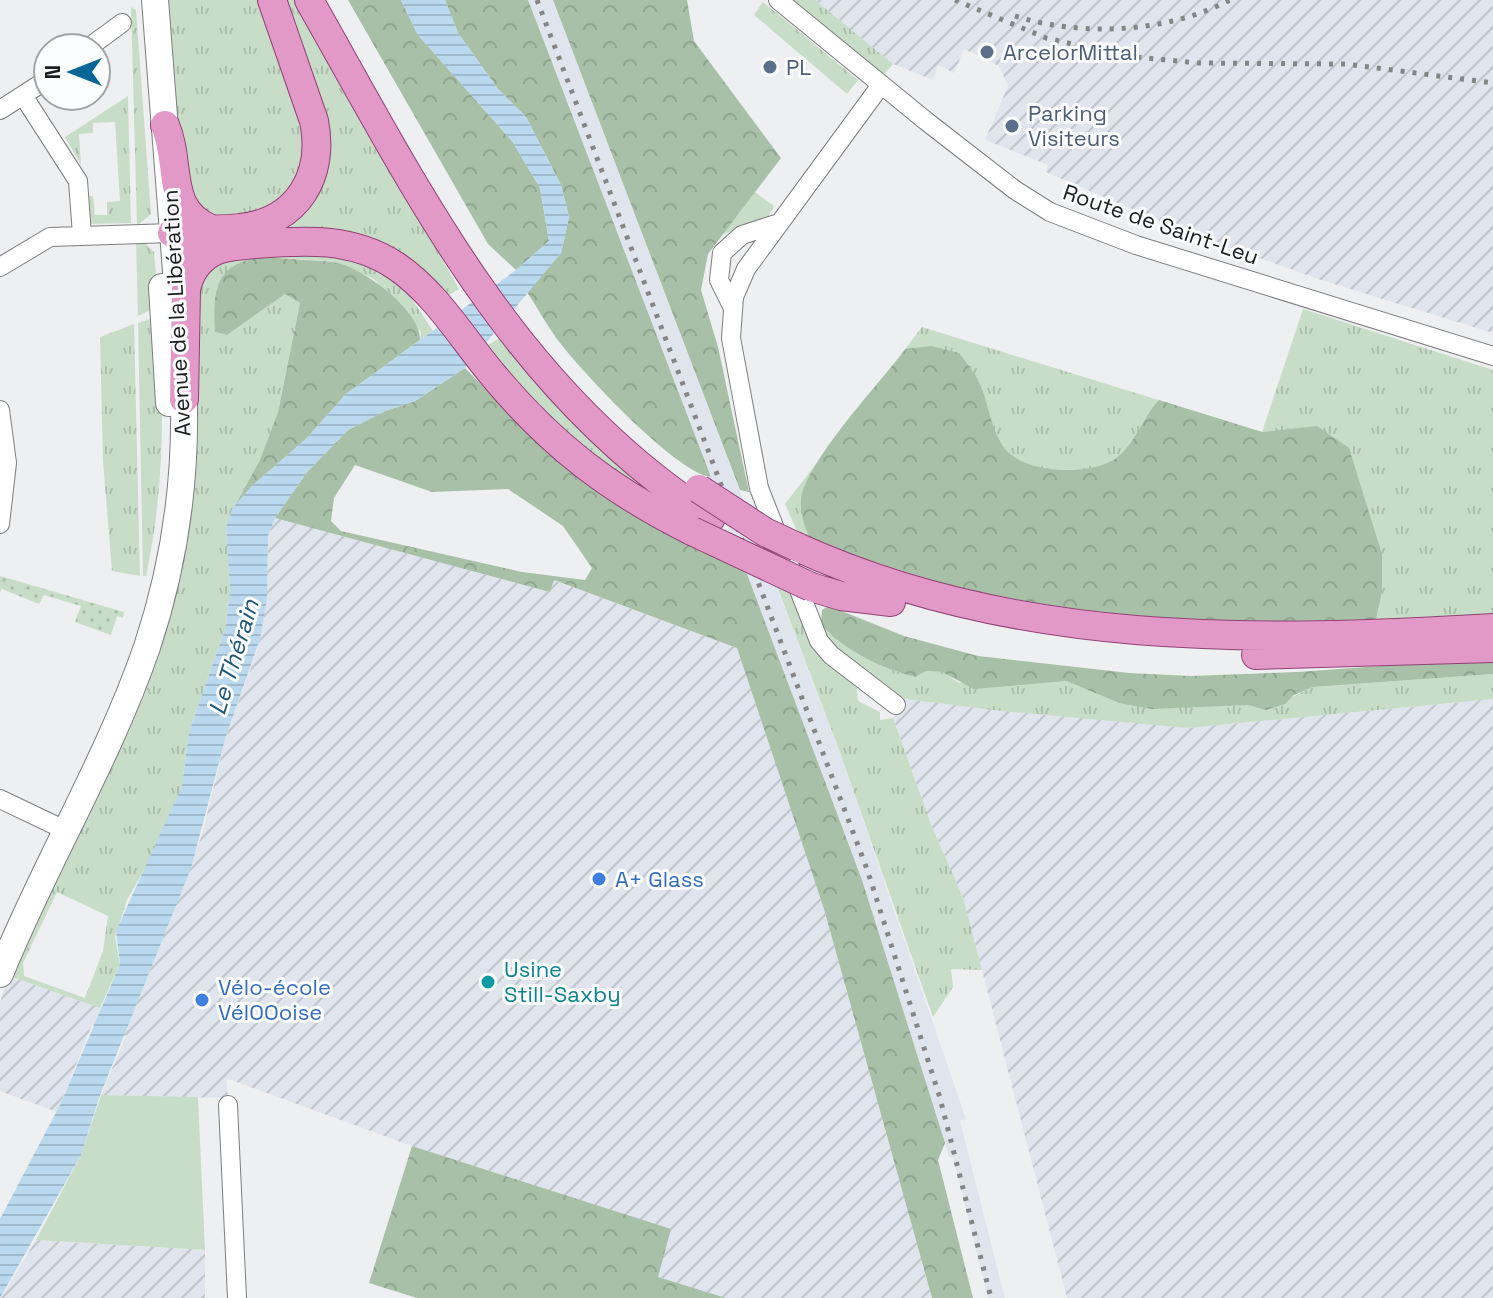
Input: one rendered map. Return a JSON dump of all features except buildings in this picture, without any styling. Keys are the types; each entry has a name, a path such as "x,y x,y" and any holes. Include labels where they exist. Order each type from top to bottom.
{"main road":[{"name":"Avenue de la Libération","path":"0,939 132,688 181,492 184,399 140,0"},
{"name":"Avenue de la Libération","path":"155,0 165,125 169,444 155,590"},
{"path":"164,234 188,246 282,214 302,197 315,170 318,141 314,121 272,0"},
{"path":"309,0 466,254 531,344 606,437 702,524"},
{"path":"332,0 466,254"},
{"path":"165,125 173,149 181,207 216,238 344,244 387,260 432,297 538,427 575,460 628,497 891,602 987,628 1158,650 1318,656 1493,648"},
{"path":"184,399 188,281 216,238"},
{"path":"531,344 622,428 699,489 752,524 804,567 865,574 947,601 1038,619 1109,628 1288,637 1493,628"},
{"name":"Avenue de la Libération","path":"0,974 60,827"}],"street":[{"name":"Route de Saint-Leu","path":"778,0 881,85 1031,201 1072,221 1144,248 1493,356"},
{"path":"110,32 122,23"},
{"path":"881,85 776,224 746,269 732,306 732,346 757,477 815,633 831,655 896,705"},
{"path":"0,110 32,91"},
{"path":"24,97 78,181 82,235"},
{"path":"732,306 719,280 722,253 742,235 776,224"},
{"path":"0,267 50,237 164,234"},
{"path":"0,410 7,463 0,524"},
{"path":"0,799 60,827"},
{"path":"228,1105 237,1298"}],"shaded area":[{"path":"528,0 553,0 841,756 966,1119 960,1121 1005,1298 988,1298 953,1157 949,1157 862,880"},
{"path":"815,0 1493,0 1493,333 1321,280 1176,228 1046,172 1048,165 985,140 1008,86 999,66 964,49 954,73 938,65 933,80 893,64"},
{"path":"275,518 550,592 553,580 737,648 824,909 932,1298 726,1298 657,1277 670,1229 412,1146 226,1078 228,1098 101,1095 126,1036 92,1025 57,1112 0,1091 0,1003 8,976 131,1018 202,835 226,736 257,651 267,599 268,536"},
{"path":"905,699 1187,728 1493,699 1493,1298 1067,1298 963,897 932,827 893,718"},
{"path":"36,1240 205,1250 205,1298 1,1298"}],"green space":[{"path":"164,0 263,0 297,102 307,153 294,185 278,201 258,212 211,216 199,208 185,191"},
{"path":"279,0 296,0 459,289 448,296 399,254 224,236 317,188"},
{"path":"348,0 401,0 418,35 512,141 540,188 549,241 516,270 488,244"},
{"path":"445,0 528,0 711,477 675,458 607,395 557,339 527,292 561,253 569,217 561,185 526,117 498,89 458,33"},
{"path":"553,0 687,0 694,41 781,158 708,254 701,290 718,347 749,492 740,490"},
{"path":"789,0 815,0 893,64 882,77"},
{"path":"763,2 858,80 847,94 754,15"},
{"path":"131,7 136,10 151,214 137,226"},
{"path":"128,96 131,223 88,224 88,196 93,196 95,215 107,215 107,202 120,201 115,122 93,123 93,133 79,134 81,165 65,137 103,112 112,112 112,106"},
{"path":"755,192 774,206 768,217 722,235"},
{"path":"136,242 145,243 154,252 159,306 138,316"},
{"path":"283,251 366,261 406,290 433,331 420,340 421,332 374,279 336,262 272,257 215,332 227,335 285,294 300,303 278,412 260,460 226,526 230,590 226,626 189,732 182,786 158,845 127,900 115,937 120,964 100,1008 9,976 160,627 195,282 221,256","holes":["57,892 108,916 103,951 85,998 24,976 23,963"]},
{"path":"272,257 333,262 358,271 400,303 418,328 420,340 346,394 307,438 252,486 235,506 260,460 278,412 300,303 285,294 227,335 215,332 215,300 217,288 229,269 254,259"},
{"path":"1303,309 1493,370 1493,614 1229,620 1098,611 1033,602 926,578 800,538 785,504 922,327 1262,432"},
{"path":"159,316 162,382 160,479 152,543 146,576 143,576 138,323"},
{"path":"134,324 140,576 112,571 103,461 100,337"},
{"path":"501,337 690,515 615,482 480,350"},
{"path":"931,346 959,353 981,386 1001,443 1022,461 1037,466 1071,470 1103,465 1115,459 1128,446 1159,400 1262,432 1317,426 1349,448 1382,554 1382,591 1376,619 1273,621 1169,618 1066,607 945,583 812,541 801,511 801,500 815,466 845,423 906,349"},
{"path":"465,368 544,449 589,485 747,574 862,880 945,1143 938,1160 973,1298 932,1298 824,909 737,648 554,580 550,592 275,518 307,472 348,430 385,411 415,401","holes":["355,465 432,492 508,489 563,526 592,568 585,580 522,572 341,531 331,521 334,498"]},
{"path":"0,576 124,612 123,618 117,616 111,635 75,622 81,606 44,595 39,604 2,589 0,592"},
{"path":"775,581 790,589 813,650 857,688 858,701 880,712 880,720 893,718 932,827 963,897 982,970 951,969 953,987 933,1017 839,750"},
{"path":"829,606 904,636 978,656 1129,673 1191,676 1297,672 1493,658 1493,674 1313,687 1294,695 1285,704 1266,710 1248,705 1152,709 1119,703 1066,681 974,689 942,672 926,671 915,677 902,673 864,657 830,634 821,624 822,610"},
{"path":"821,624 830,634 864,657 915,677 926,671 943,672 959,683 1066,681 1119,703 1267,707 1313,687 1493,674 1493,699 1187,728 1002,711 905,699 827,642"},
{"path":"101,1095 198,1097 205,1250 36,1240 81,1155"},
{"path":"412,1146 671,1229 658,1277 726,1298 417,1298 369,1283"}],"water":[{"name":"Le Thérain","path":"401,0 445,0 458,33 498,89 526,117 561,185 569,217 561,253 465,368 415,401 385,411 348,430 307,472 275,518 268,536 267,599 260,639 226,736 191,868 99,1098 81,1155 0,1298 0,1219 61,1103 120,964 116,931 182,786 189,732 226,626 230,590 226,527 232,509 252,486 307,438 346,394 516,270 549,241 540,188 512,141 418,35"}],"railway":[{"path":"537,0 867,869 940,1098 991,1298"},
{"path":"955,0 1046,38 1126,56 1198,63 1346,64 1493,83"},
{"path":"1015,16 1068,27 1124,28 1179,19 1230,0"}],"place":[{"name":"ArcelorMittal","path":"987,52"},
{"name":"PL","path":"770,67"},
{"name":"Parking Visiteurs","path":"1012,126"},
{"name":"A+ Glass","path":"599,879"},
{"name":"Usine Still-Saxby","path":"488,982"},
{"name":"Vélo-école VélOOoise","path":"202,1000"}]}
